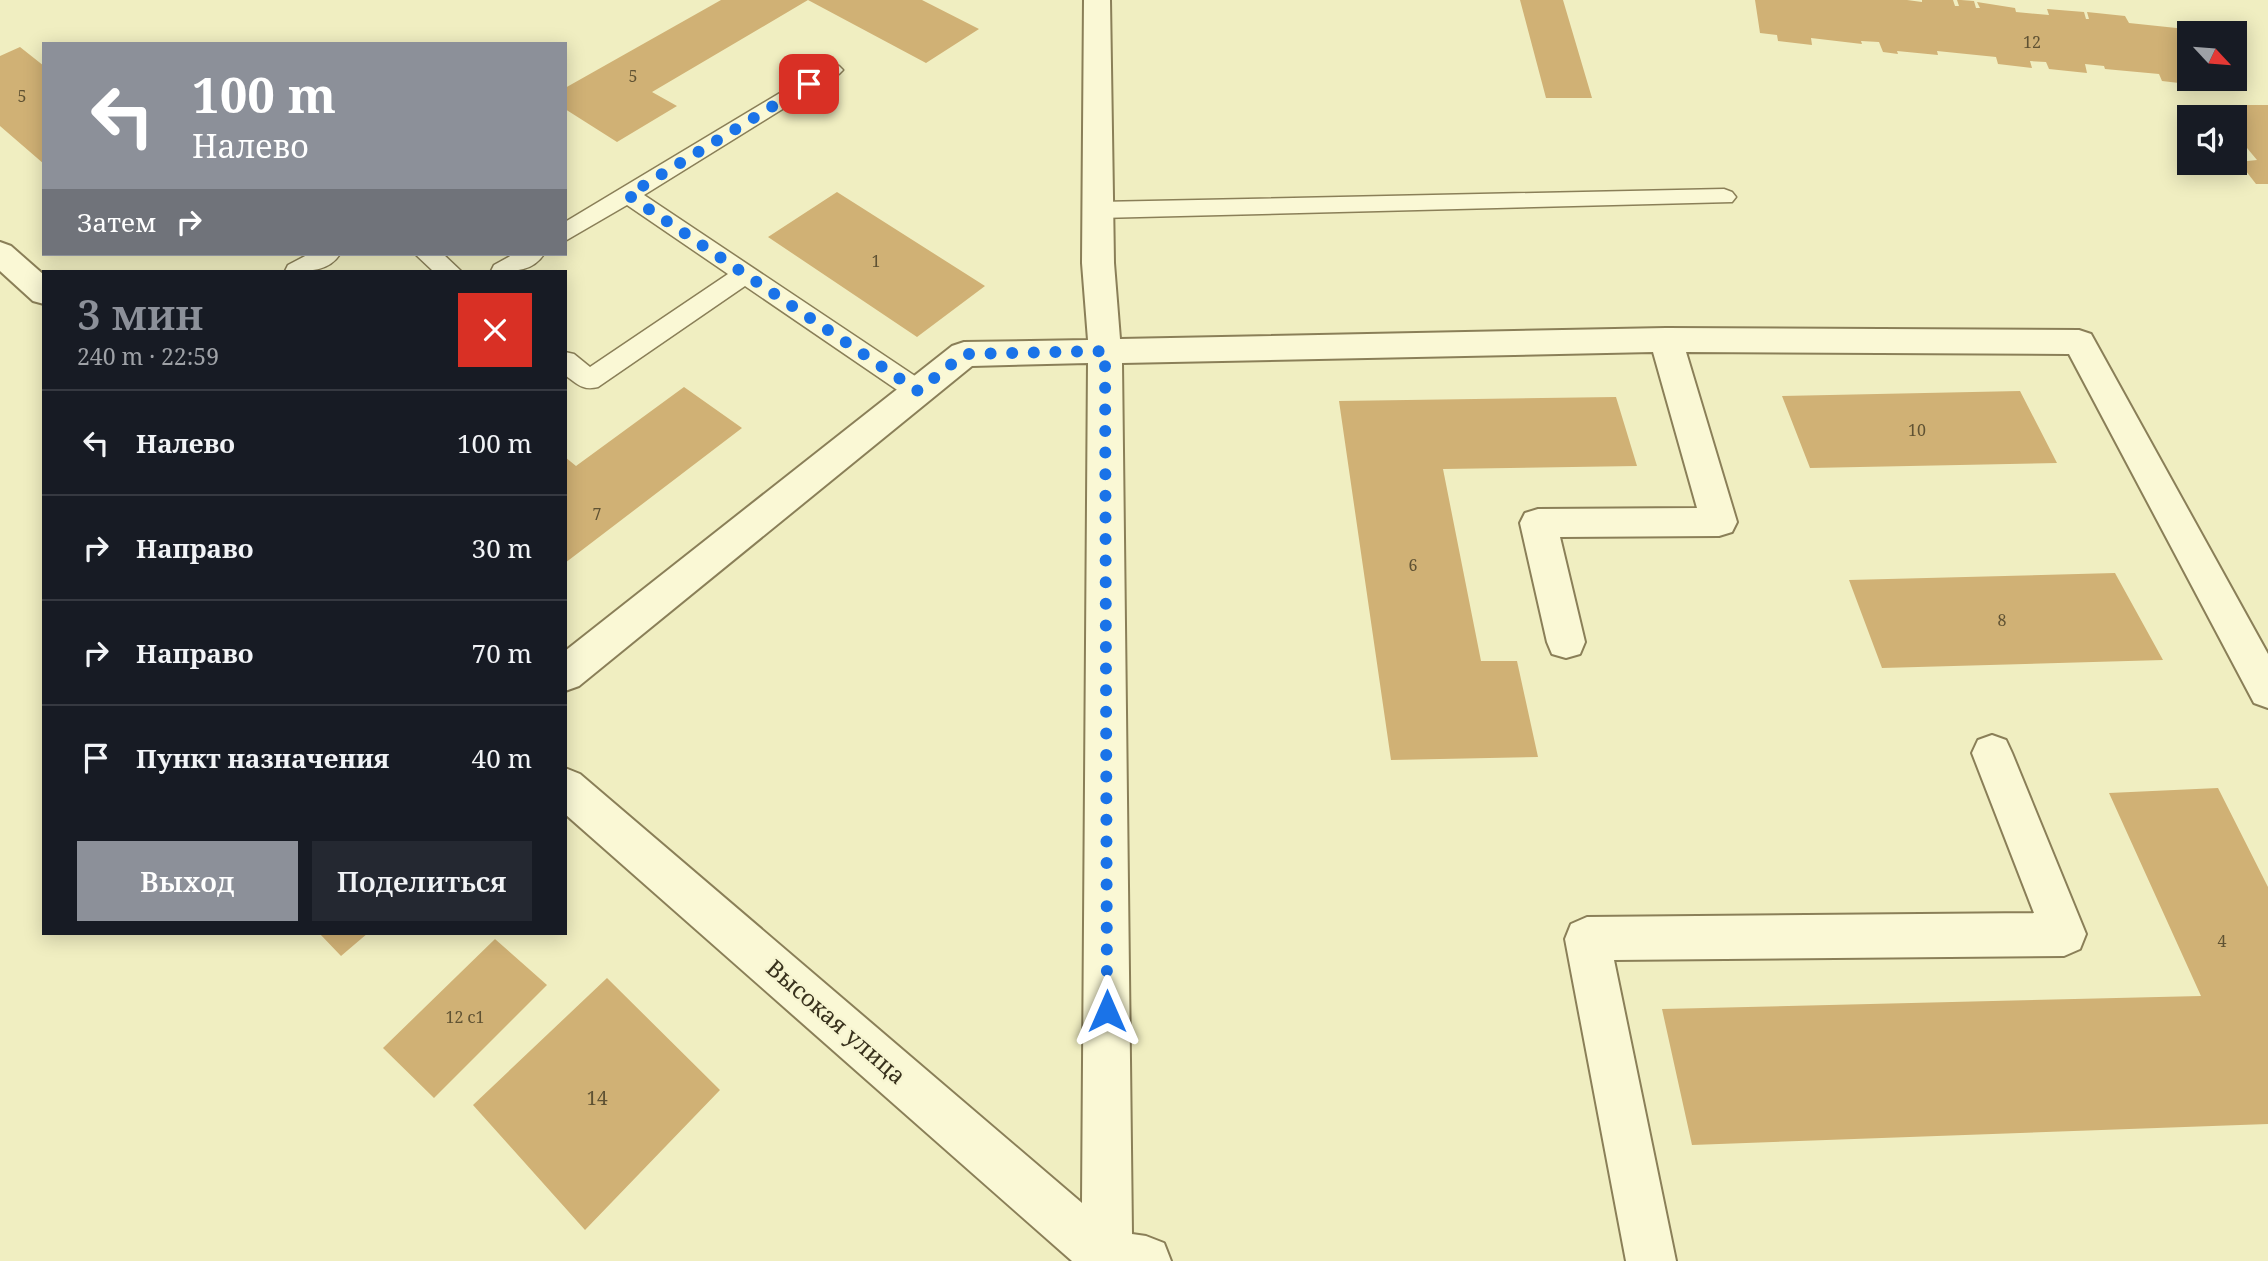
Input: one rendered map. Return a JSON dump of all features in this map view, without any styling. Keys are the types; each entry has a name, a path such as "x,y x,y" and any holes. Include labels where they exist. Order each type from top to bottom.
{"street":[{"path":"1097,0 1098,263 1105,351 1120,1260"},
{"path":"0,253 42,291"},
{"path":"1566,642 1538,523 1719,522 1666,340"},
{"path":"567,672 964,354 1666,340 2079,342 2268,691"},
{"path":"1651,1261 1587,939 2064,934 1992,753"},
{"name":"Высокая улица","path":"567,789 1120,1260"}],"lane":[{"path":"567,232 832,70"},
{"path":"628,195 918,391"},
{"path":"1099,209 1724,197"},
{"path":"300,270 324,256"},
{"path":"430,256 448,270"},
{"path":"505,270 529,256"},
{"path":"567,363 589,380 746,274"}],"building":[{"path":"721,0 808,0 652,92 677,106 617,142 567,110 567,87"},
{"path":"808,0 922,0 979,29 926,63"},
{"path":"1520,0 1563,0 1592,98 1546,98"},
{"path":"1755,0 1953,0 1955,6 1959,6 1957,0 1961,0 1974,1 1976,8 1980,8 1977,2 2015,8 2016,12 2049,15 2047,9 2084,12 2086,19 2089,19 2087,12 2125,16 2129,23 2177,28 2177,83 2162,81 2159,74 2105,69 2104,66 2085,64 2087,73 2049,69 2046,62 2030,61 2032,68 1998,64 1996,57 1937,51 1938,55 1897,51 1898,54 1883,52 1879,42 1861,41 1862,44 1811,38 1812,45 1778,41 1777,35 1760,33"},
{"path":"20,47 42,64 42,162 0,126 0,56"},
{"path":"2247,105 2268,105 2268,184 2256,184 2247,172 2247,161 2257,160 2247,148"},
{"path":"837,192 985,286 917,337 768,237"},
{"path":"684,387 742,428 567,561 567,459 576,466"},
{"path":"2020,391 2057,463 1810,468 1782,396"},
{"path":"1616,397 1637,466 1443,469 1481,661 1517,661 1538,757 1391,760 1339,401"},
{"path":"2115,573 2163,660 1882,668 1849,580"},
{"path":"2218,788 2268,887 2268,1124 1692,1145 1662,1009 2201,996 2109,793"},
{"path":"321,935 366,935 341,956"},
{"path":"495,939 547,985 434,1098 383,1048"},
{"path":"607,978 720,1090 585,1230 473,1105"}],"route":[{"path":"809,84 628,195 918,391 964,354 1105,351 1107,1011"}]}
